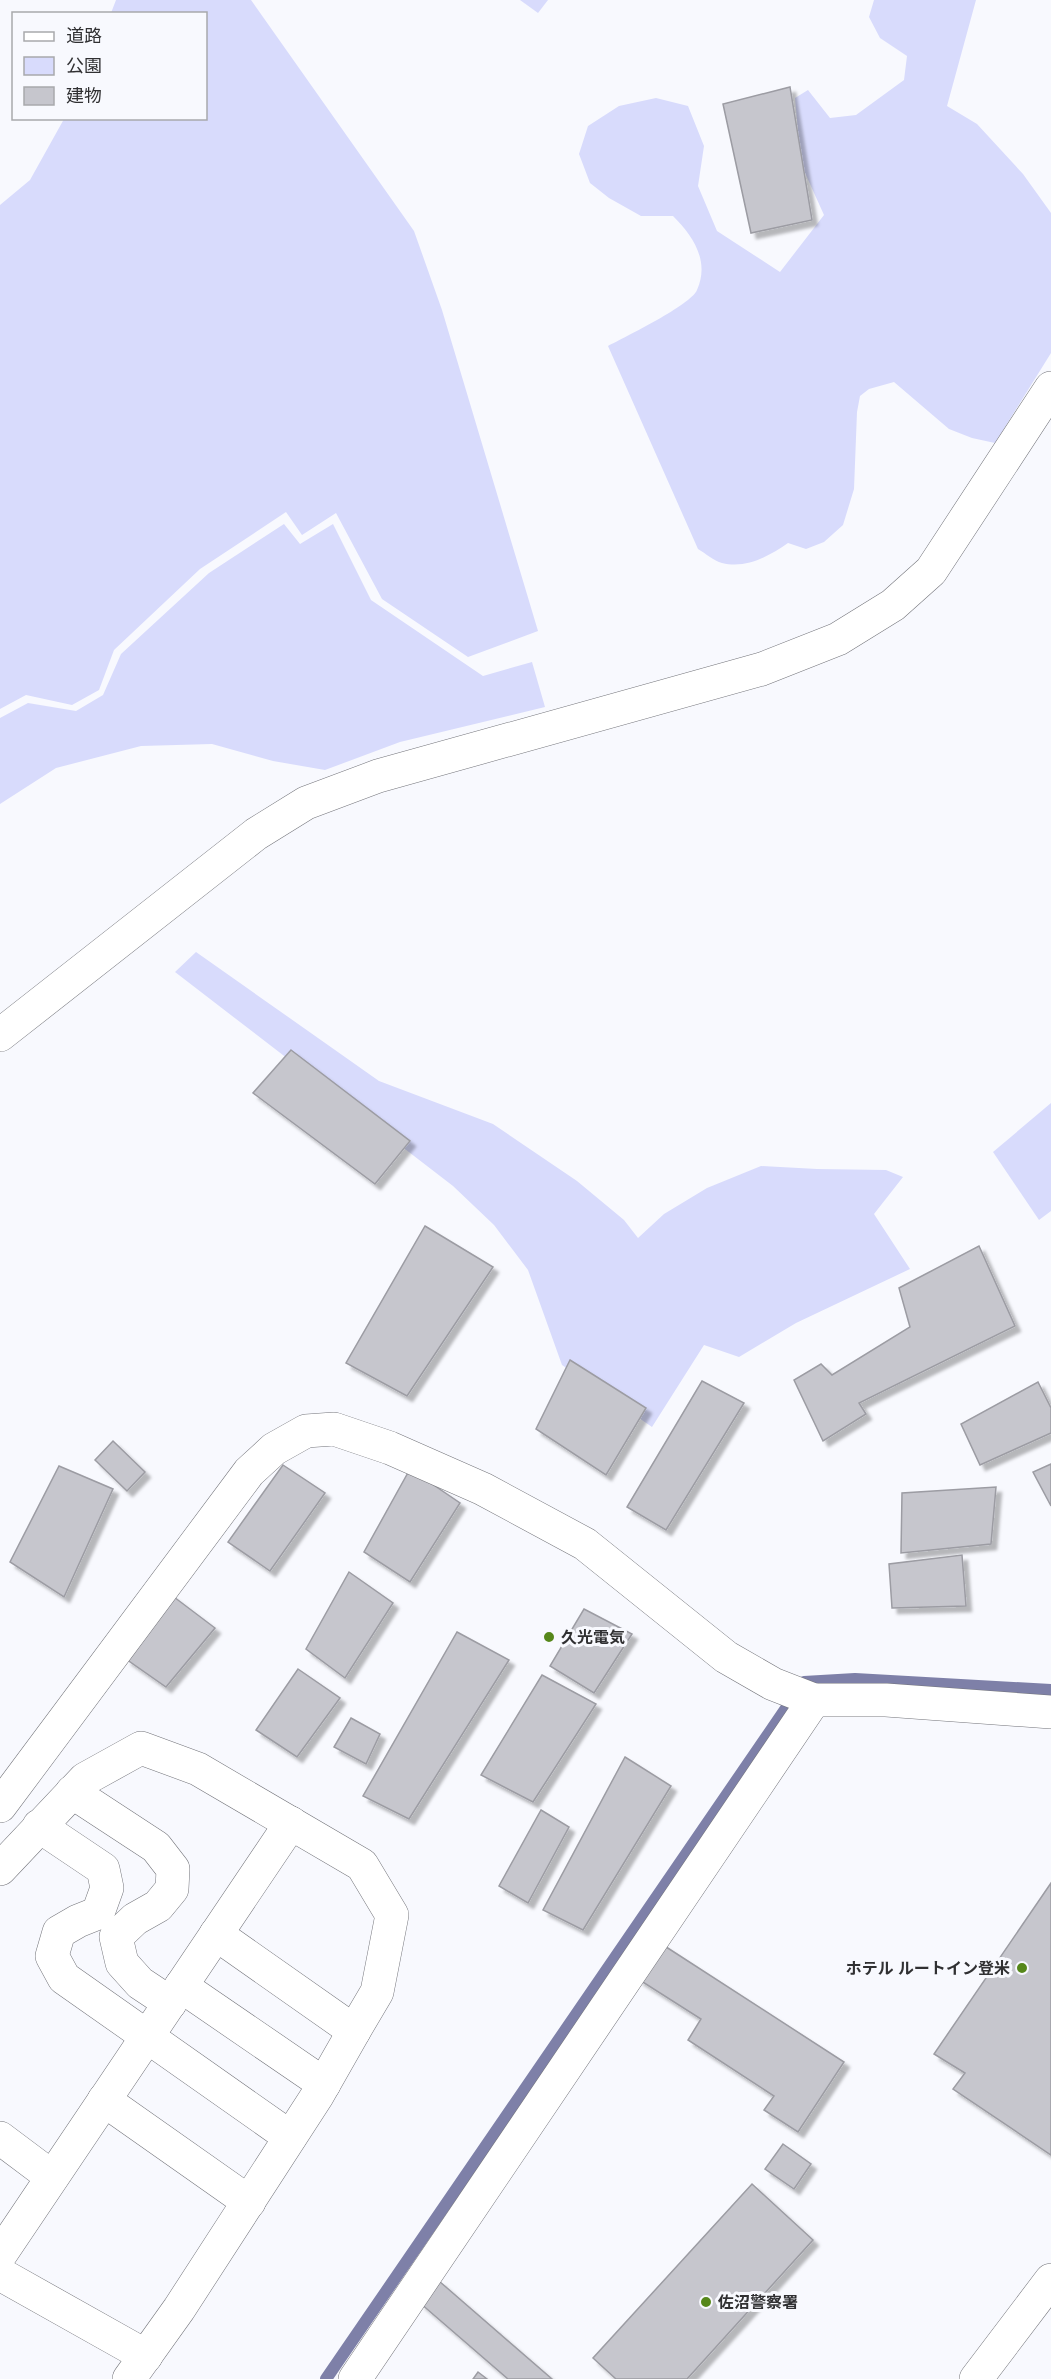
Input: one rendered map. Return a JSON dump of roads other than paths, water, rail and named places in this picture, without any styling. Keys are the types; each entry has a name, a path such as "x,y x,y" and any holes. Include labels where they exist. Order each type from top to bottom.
{"street":[{"path":"0,1035 256,834 306,803 378,776 762,669 838,639 893,605 931,571 1051,388"},
{"path":"0,1806 249,1472 274,1449 306,1431 334,1430 390,1448 483,1489 585,1544 726,1657 774,1684 814,1700 886,1700 1051,1712"},
{"path":"355,2379 814,1700"},
{"path":"0,1869 85,1779 141,1748 198,1769 362,1865 392,1915 377,1992 324,2084 249,2202 137,2368 0,2274"},
{"path":"72,1792 156,1847 173,1869 172,1889 158,1906 135,1919 116,1937 122,1963 140,1983 176,1994 324,2084"},
{"path":"0,2255 291,1823"},
{"path":"39,1826 103,1869 107,1888 98,1913 59,1932 52,1956 63,1978 290,2137"},
{"path":"216,1934 354,2031"},
{"path":"104,2100 249,2202"},
{"path":"0,2138 52,2177"},
{"path":"976,2379 1051,2280"}],"waterway":[{"path":"326,2379 804,1682 855,1679 1051,1690"}],"place":[{"name":"久光電気","path":"549,1637"},
{"name":"ホテル ルートイン登米","path":"1022,1968"},
{"name":"佐沼警察署","path":"706,2302"}]}
